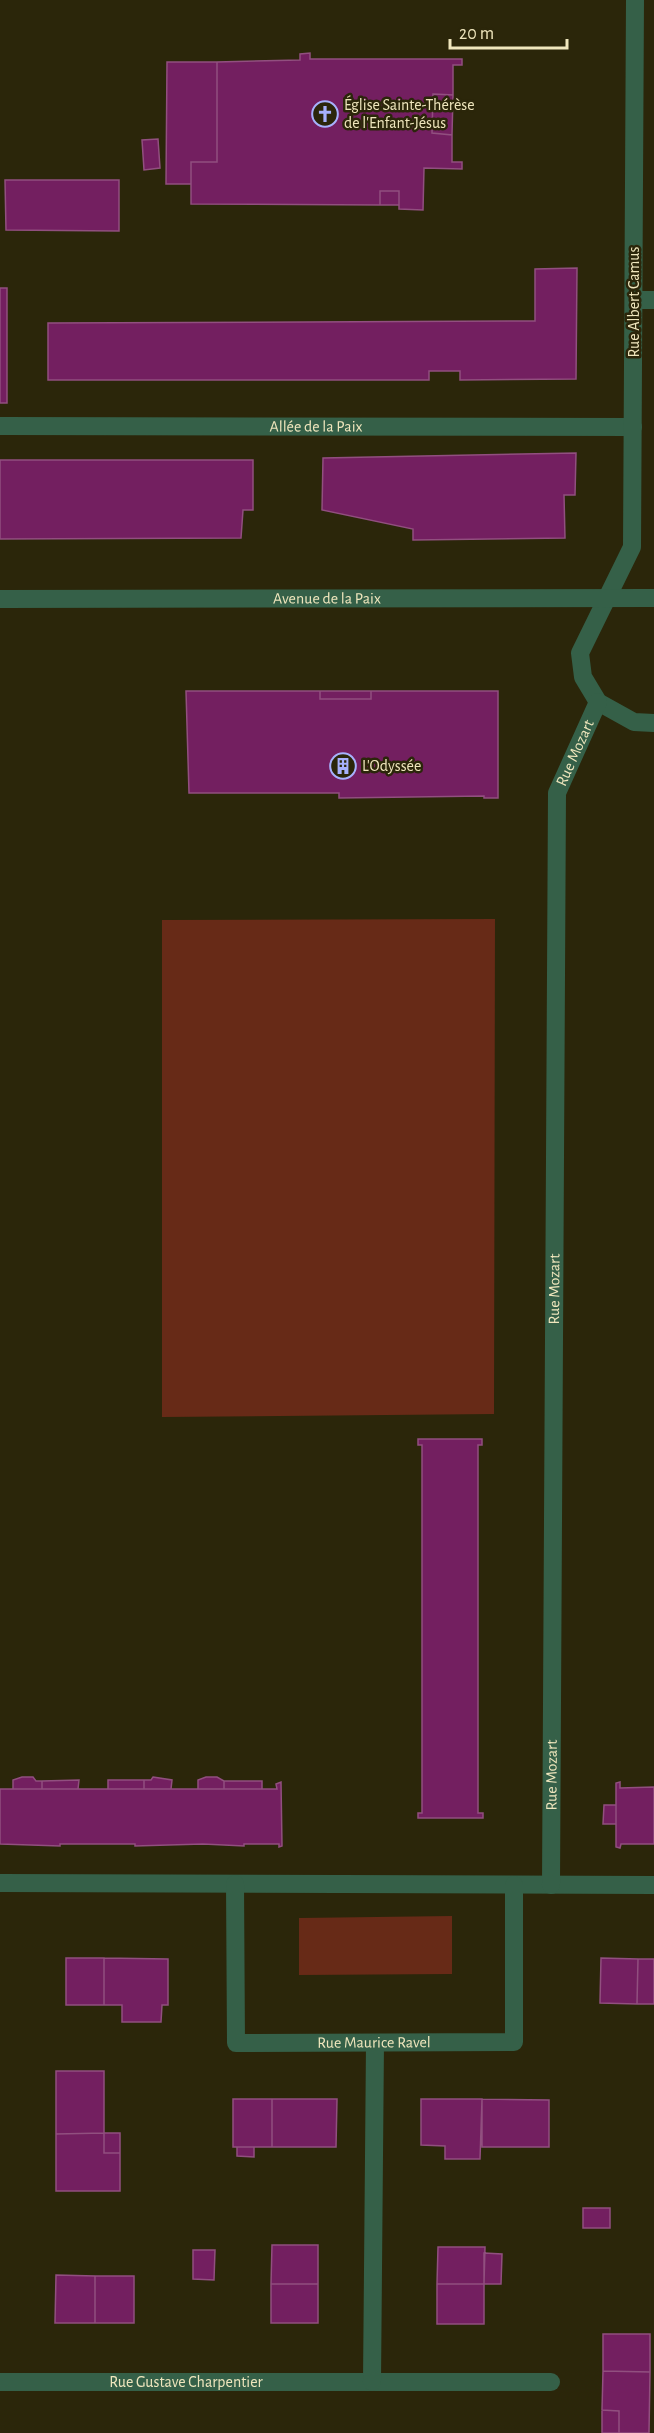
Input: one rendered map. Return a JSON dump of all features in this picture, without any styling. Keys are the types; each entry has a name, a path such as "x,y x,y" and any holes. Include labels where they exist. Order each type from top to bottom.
{"street":[{"name":"Rue Albert Camus","path":"598,702 583,677 580,653 609,598 632,547 635,0"},
{"path":"634,300 654,300"},
{"name":"Allée de la Paix","path":"0,426 633,427"},
{"name":"Avenue de la Paix","path":"0,599 654,598"},
{"path":"598,702 634,722 654,723"},
{"name":"Rue Mozart","path":"551,1885 557,793 598,702"},
{"path":"0,1883 654,1885"},
{"name":"Rue Maurice Ravel","path":"235,1884 236,2043 514,2042 514,1885"},
{"path":"372,2382 375,2043"},
{"name":"Rue Gustave Charpentier","path":"0,2382 551,2382"}],"shaded area":[{"path":"495,919 494,1414 162,1417 162,920"},
{"path":"452,1916 452,1974 299,1975 299,1918"}],"building":[{"name":"Église Sainte-Thérèse de l'Enfant-Jésus","path":"310,53 310,59 462,59 462,65 453,65 453,95 433,94 432,133 452,135 452,162 462,162 462,169 424,168 423,210 399,209 399,191 380,191 380,205 191,204 191,162 217,162 217,62 300,60 300,54"},
{"path":"167,62 217,62 217,162 191,162 191,184 166,184"},
{"path":"433,94 453,95 452,135 432,133"},
{"path":"158,139 160,168 144,170 142,140"},
{"path":"5,180 119,180 119,231 6,230"},
{"path":"380,191 399,191 399,205 380,205"},
{"path":"577,268 576,379 460,380 460,371 429,371 429,380 48,380 48,323 535,321 535,269"},
{"path":"0,288 7,288 7,403 0,403"},
{"path":"576,453 575,495 564,495 565,538 413,540 413,529 322,510 323,458"},
{"path":"0,460 253,460 253,510 243,510 241,538 0,539"},
{"name":"L'Odyssée","path":"186,691 320,691 320,699 371,699 371,691 498,691 498,798 484,798 484,796 339,798 339,793 189,793"},
{"path":"320,691 371,691 371,699 320,699"},
{"path":"418,1439 482,1439 482,1445 478,1445 478,1813 483,1813 483,1818 418,1818 418,1813 422,1813 422,1445 418,1445"},
{"path":"33,1777 36,1781 42,1781 42,1789 13,1789 13,1780"},
{"path":"153,1777 172,1780 171,1789 144,1789 144,1780 151,1780"},
{"path":"217,1777 224,1781 224,1789 198,1789 198,1780"},
{"path":"79,1780 78,1789 42,1789 42,1781"},
{"path":"108,1780 144,1780 144,1789 108,1789"},
{"path":"224,1781 262,1781 262,1789 224,1789"},
{"path":"281,1782 282,1846 279,1847 279,1844 135,1846 135,1844 60,1844 60,1846 0,1844 0,1789 277,1789 276,1784"},
{"path":"620,1782 620,1788 654,1787 654,1844 621,1844 620,1848 616,1847 616,1783"},
{"path":"604,1805 616,1805 616,1824 603,1824"},
{"path":"66,1958 104,1958 104,2005 66,2005"},
{"path":"104,1958 168,1959 168,2005 162,2005 161,2022 122,2022 122,2005 104,2005"},
{"path":"601,1958 638,1959 637,2004 600,2003"},
{"path":"638,1959 654,1959 654,2004 637,2004"},
{"path":"56,2071 104,2071 104,2133 56,2134"},
{"path":"233,2099 272,2099 272,2147 233,2147"},
{"path":"272,2099 337,2099 336,2147 272,2147"},
{"path":"421,2099 482,2099 480,2159 445,2159 445,2146 421,2145"},
{"path":"482,2099 549,2100 549,2147 482,2147"},
{"path":"104,2133 120,2133 120,2153 104,2153"},
{"path":"104,2133 104,2153 120,2153 120,2191 56,2191 56,2134"},
{"path":"237,2147 254,2147 254,2157 237,2156"},
{"path":"583,2208 610,2208 610,2228 583,2228"},
{"path":"272,2245 318,2245 318,2284 271,2284"},
{"path":"438,2247 485,2247 484,2284 437,2284"},
{"path":"193,2250 215,2250 214,2280 193,2279"},
{"path":"484,2253 502,2254 501,2284 484,2284"},
{"path":"56,2275 95,2276 95,2323 55,2323"},
{"path":"95,2276 134,2276 134,2323 95,2323"},
{"path":"271,2284 318,2284 318,2323 271,2323"},
{"path":"437,2284 484,2284 484,2324 437,2324"},
{"path":"603,2334 650,2334 650,2372 603,2371"},
{"path":"603,2371 650,2372 649,2433 619,2433 619,2411 602,2410"},
{"path":"602,2410 619,2411 619,2433 602,2433"}],"place":[{"name":"Église Sainte-Thérèse de l'Enfant-Jésus","path":"325,114"},
{"name":"L'Odyssée","path":"343,766"}]}
